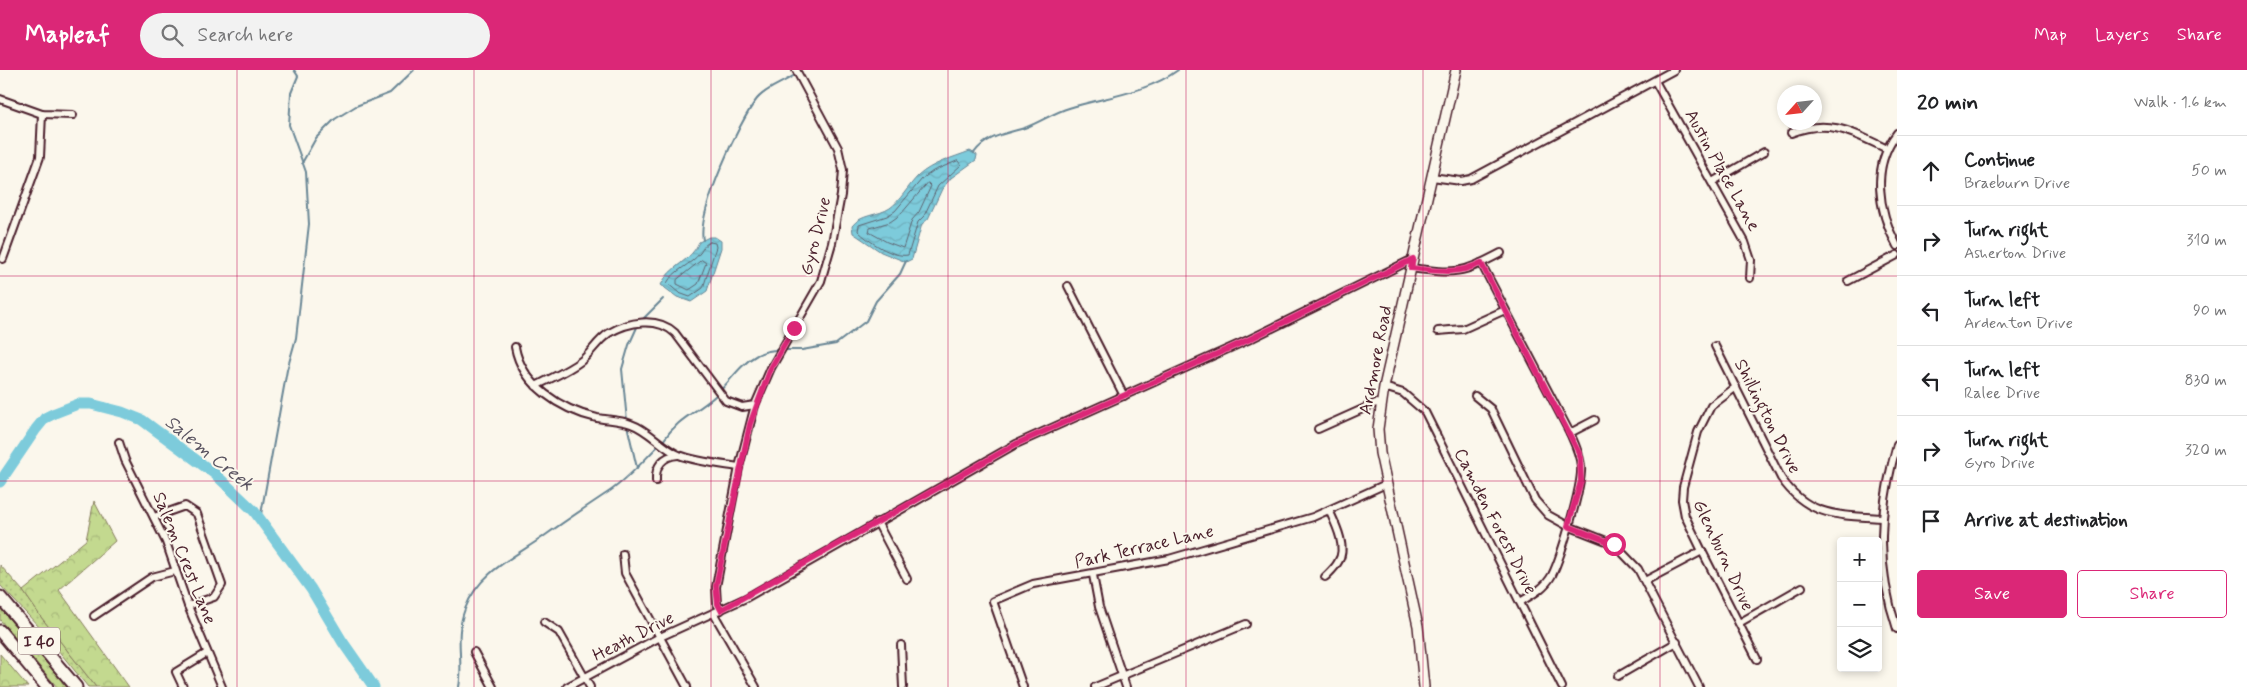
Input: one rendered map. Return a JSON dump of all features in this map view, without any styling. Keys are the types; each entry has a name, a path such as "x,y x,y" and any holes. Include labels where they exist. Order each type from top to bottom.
{"highway":[{"name":"I 40","path":"0,597 76,687"},
{"name":"I 40","path":"0,631 47,687"}],"street":[{"name":"Gyro Drive","path":"721,610 718,604 716,586 740,467 755,406 771,368 821,281 832,243 842,195 843,170 838,148 796,70"},
{"name":"Ardmore Road","path":"1424,687 1418,626 1386,484 1378,429 1384,388 1456,70"},
{"path":"1432,177 1461,182 1471,179 1674,70"},
{"name":"Austin Place Lane","path":"1655,81 1746,242 1751,260 1750,278"},
{"path":"0,99 42,114 74,115"},
{"path":"3,259 40,157 42,114"},
{"path":"1791,133 1820,125 1835,127 1887,149"},
{"path":"1897,133 1887,149 1881,172 1880,198 1885,220 1897,246"},
{"path":"1712,182 1764,152"},
{"path":"1412,263 1449,273 1466,270 1501,253"},
{"path":"1848,281 1897,255"},
{"name":"Heath Drive","path":"567,687 660,637 714,614 1016,444 1248,340 1412,263"},
{"path":"1481,263 1570,433 1580,455 1582,468 1578,494 1552,574 1544,586 1520,602"},
{"path":"1068,286 1124,396"},
{"path":"1438,331 1464,329 1505,310"},
{"path":"536,386 581,360 609,334 630,325 655,322 666,326 675,333 726,401 742,407 755,406"},
{"name":"Shillington Drive","path":"1715,346 1781,478 1795,496 1806,506 1819,510 1882,518"},
{"path":"515,347 517,359 525,373 536,386 566,407 596,418 633,424 678,455"},
{"name":"Glenburn Drive","path":"1736,387 1711,406 1698,432 1683,487 1682,500 1686,516 1702,551 1757,659"},
{"name":"Camden Forest Drive","path":"1384,388 1403,393 1425,412 1562,687"},
{"path":"1476,396 1491,410 1535,500 1548,514 1568,526 1614,544 1634,564 1645,581 1699,687"},
{"path":"1318,429 1376,403 1381,405"},
{"path":"1570,433 1595,420"},
{"name":"Salem Crest Lane","path":"119,442 125,460 166,542 188,606 222,687"},
{"path":"1897,444 1882,518 1881,544 1886,581 1897,629"},
{"path":"656,481 656,473 660,463 670,456 678,455 740,467"},
{"name":"Park Terrace Lane","path":"1023,687 993,601 1033,584 1169,559 1329,510 1386,484"},
{"path":"154,517 185,506 197,514 222,585 214,597 188,606"},
{"path":"1325,577 1340,560 1340,543 1336,526 1329,510"},
{"path":"877,522 907,580"},
{"path":"1645,581 1702,551"},
{"path":"623,554 625,573 687,687"},
{"path":"94,616 152,577 175,572"},
{"path":"1093,574 1099,607 1126,687"},
{"path":"1738,623 1802,587"},
{"path":"714,614 756,687"},
{"path":"544,622 559,632 590,687"},
{"path":"1095,687 1246,624"},
{"path":"1618,676 1677,642"},
{"path":"901,645 903,687"},
{"path":"474,652 493,687"},
{"path":"183,687 176,672 207,653"}],"green space":[{"path":"94,501 115,541 59,590 129,687 96,687 23,591 86,540"},
{"path":"0,565 23,591 96,687 88,687 40,628 0,585"},
{"path":"0,608 67,687 57,687 0,620"},
{"path":"0,654 28,687 0,687"}],"water":[{"path":"970,151 977,155 976,160 951,178 942,189 928,219 922,224 912,259 906,262 881,252 853,233 852,226 856,222 890,208 924,171 942,161"},
{"path":"709,237 715,237 721,241 721,248 707,291 691,302 677,297 661,285 669,273 696,249 699,242"}],"waterway":[{"path":"260,520 287,370 296,338 309,224 306,172 289,125 291,93 298,76 294,70"},
{"path":"302,163 316,138 335,119 356,106 390,93 414,70"},
{"path":"974,153 985,142 998,136 1027,127 1069,108 1125,94 1153,84 1178,70"},
{"path":"703,240 706,210 713,189 730,146 749,110 761,95 796,74"},
{"path":"784,350 802,350 836,344 866,321 876,301 900,274 906,261"},
{"path":"642,320 663,299"},
{"path":"627,421 622,369 629,345 638,325"},
{"path":"663,441 681,421 715,396 740,368 751,359 765,352 780,350"},
{"name":"Salem Creek","path":"0,482 36,429 45,418 55,413 78,404 91,404 122,412 142,420 215,474 254,511 311,589 342,641 374,687"},
{"path":"627,425 637,468"},
{"path":"459,687 460,629 462,619 471,596 480,584 500,566 617,486 659,445"}],"route":[{"path":"794,328 771,368 755,406 750,424 716,586 716,595 721,610 746,598 860,531 1016,444 1248,340 1413,259 1411,268 1449,273 1466,270 1481,263 1580,455 1581,481 1568,526 1614,544"}]}
